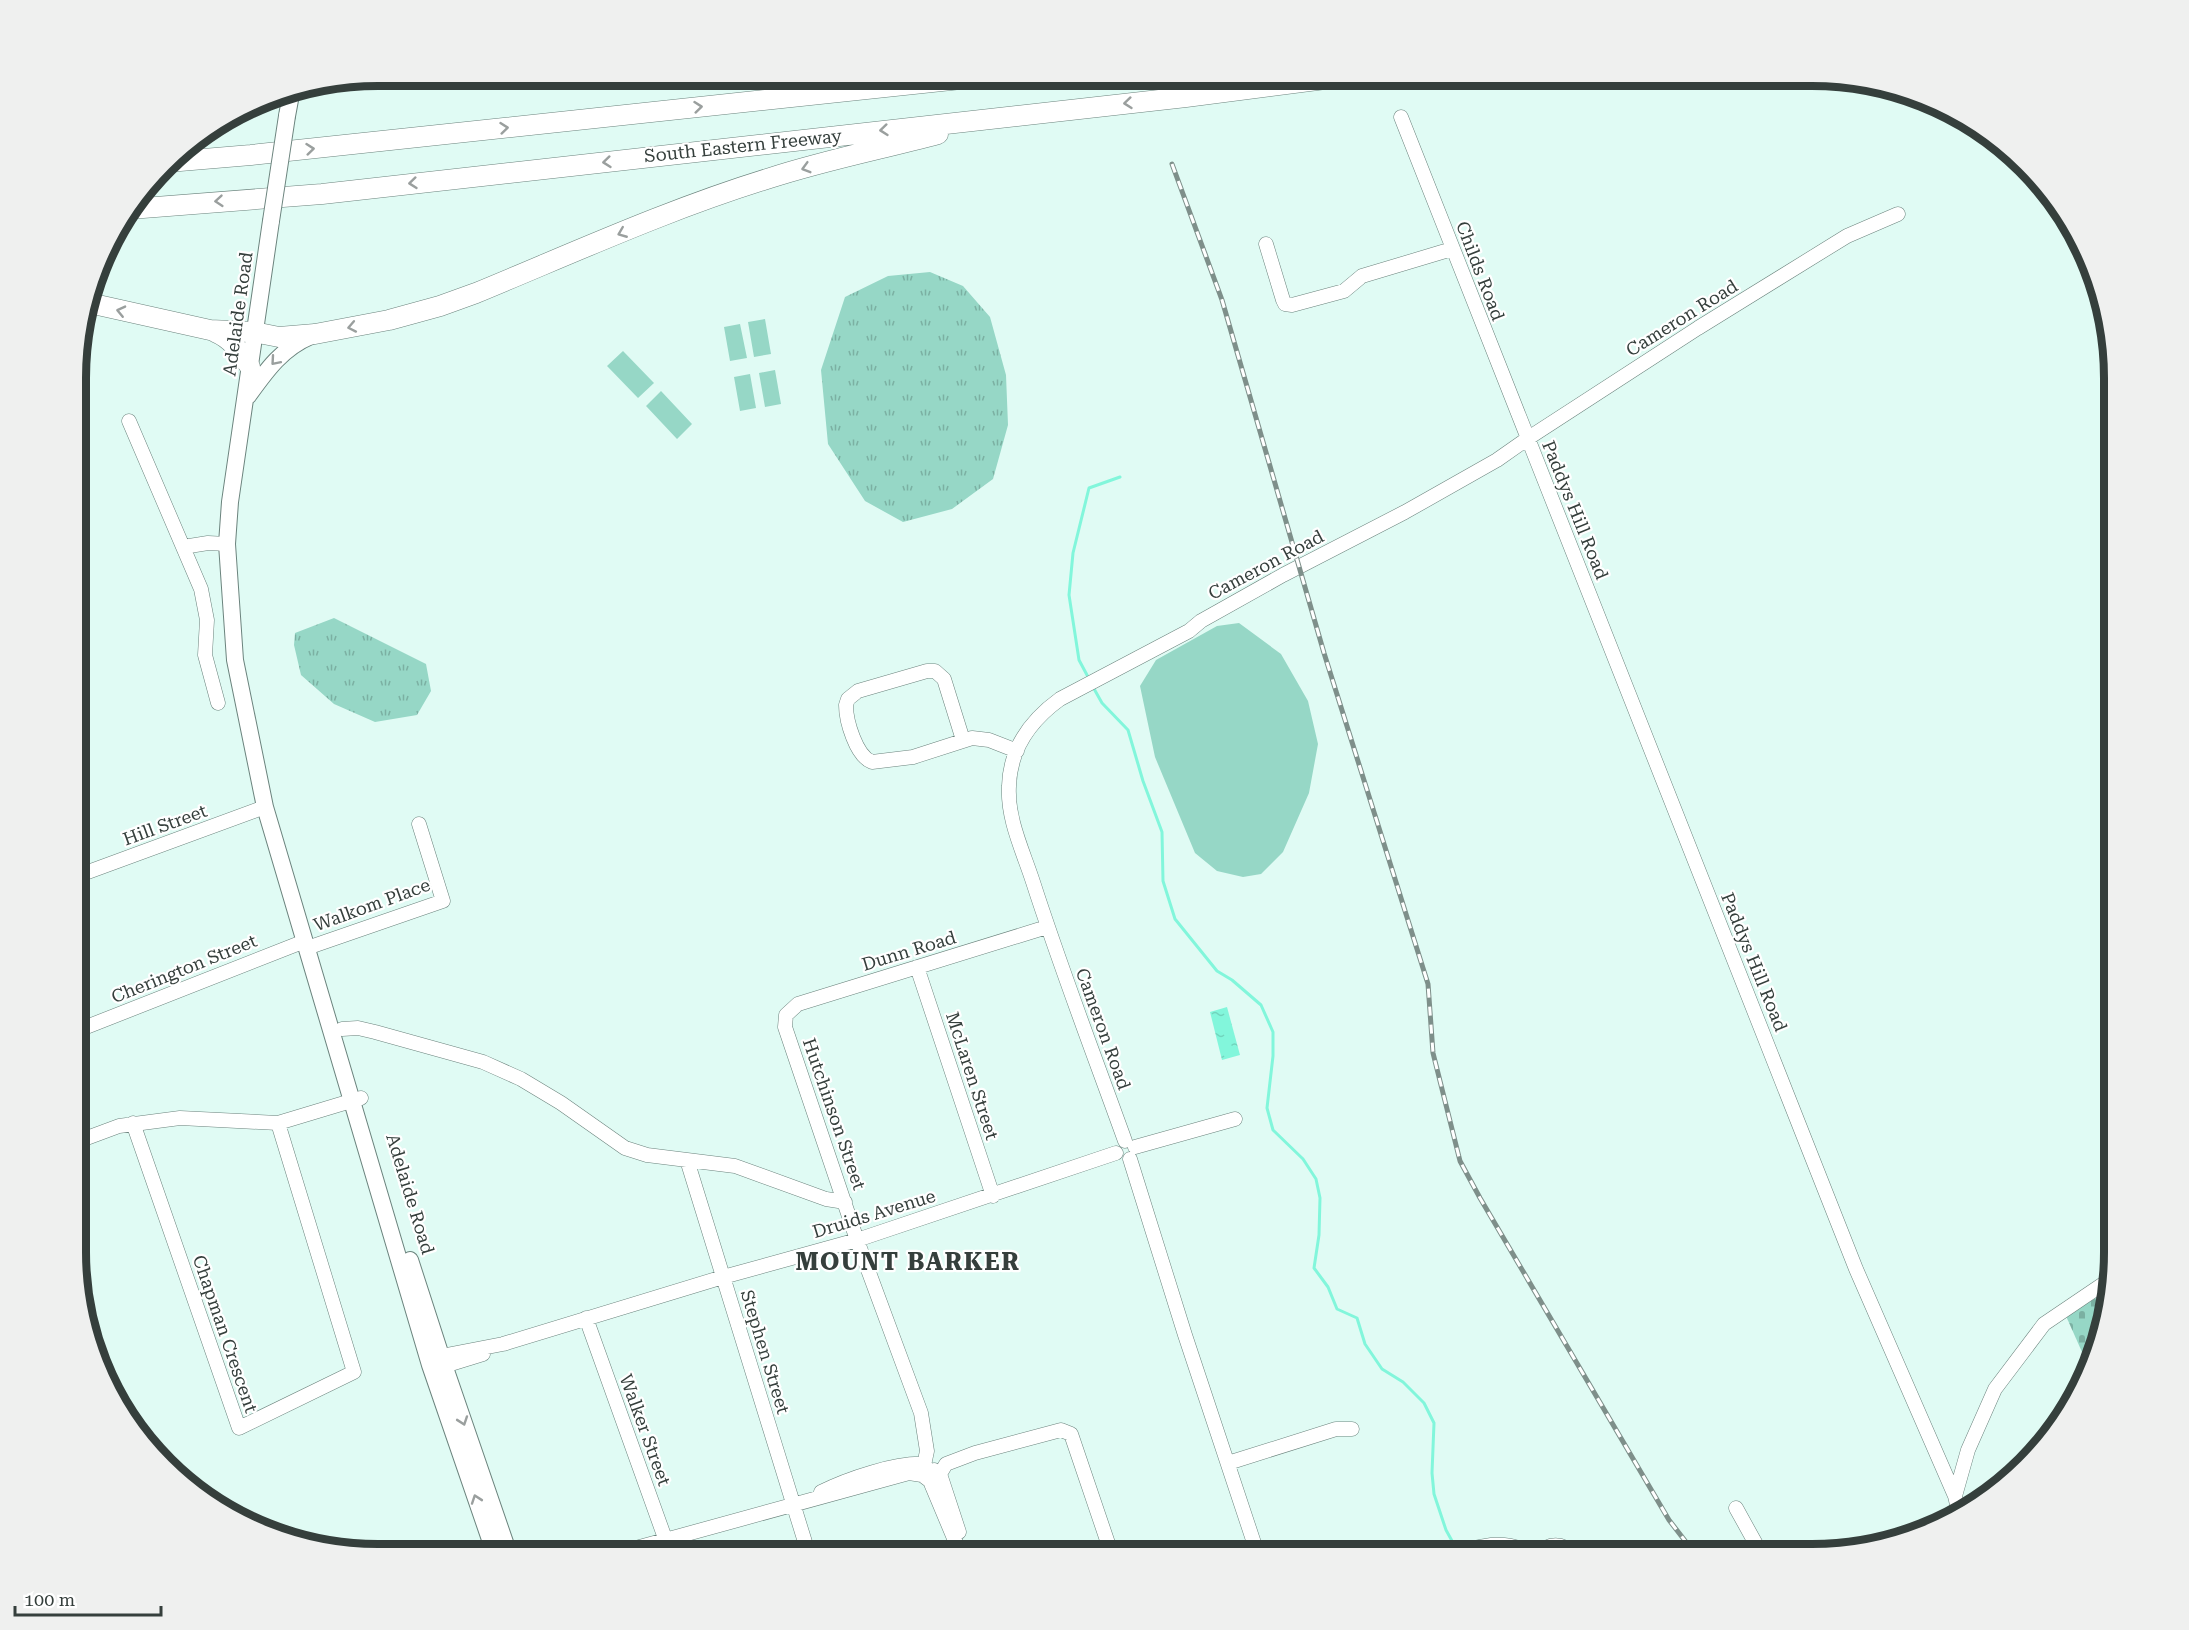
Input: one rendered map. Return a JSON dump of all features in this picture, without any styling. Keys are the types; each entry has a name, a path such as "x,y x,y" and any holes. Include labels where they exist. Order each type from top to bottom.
{"highway":[{"path":"182,161 895,86"},
{"name":"South Eastern Freeway","path":"140,208 322,194 1271,86"},
{"path":"210,330 254,332 279,337 315,334 389,320 440,306 693,204 770,177 1005,117"},
{"path":"95,304 210,330 225,336 237,348 250,367"}],"main road":[{"name":"Adelaide Road","path":"290,99 232,477 227,544 236,660 265,807 310,944 342,1029 356,1099"},
{"path":"245,399 284,351 296,342 315,334"},
{"name":"Adelaide Road","path":"310,944 492,1544"},
{"name":"Adelaide Road","path":"438,1362 505,1544"}],"street":[{"name":"Childs Road","path":"1401,117 1527,439"},
{"name":"Cameron Road","path":"1254,1544 1130,1149 1047,927 1013,825 1009,785 1017,751 1028,730 1041,713 1060,699 1189,631 1200,621 1497,460 1698,328 1847,236 1898,214"},
{"path":"1266,244 1283,300 1285,304 1292,305 1344,291 1362,276 1452,249"},
{"path":"129,421 201,589 207,620 205,655 218,703"},
{"name":"Paddys Hill Road","path":"1527,439 1856,1269 1957,1505"},
{"path":"183,547 208,543 227,544"},
{"path":"963,740 944,679 935,671 927,671 858,691 852,695 846,705 859,751 866,760 872,762 913,757 972,738 989,740 1017,751"},
{"name":"Hill Street","path":"86,872 265,807"},
{"name":"Walkom Place","path":"310,944 443,901 419,824"},
{"name":"Dunn Road","path":"786,1015 798,1004 1047,927"},
{"name":"Cherington Street","path":"86,1027 310,944"},
{"name":"McLaren Street","path":"917,968 993,1196"},
{"name":"Hutchinson Street","path":"786,1015 785,1027 857,1240 921,1413 927,1451 923,1469"},
{"path":"342,1029 362,1029 483,1062 521,1079 561,1103 625,1148 648,1155 735,1166 826,1199 846,1202"},
{"path":"86,1139 133,1123 180,1118 278,1123 356,1099"},
{"path":"1130,1149 1235,1119"},
{"name":"Chapman Crescent","path":"133,1123 239,1428 354,1372 278,1123"},
{"name":"Druids Avenue","path":"438,1362 723,1277 857,1240 1116,1153 1118,1144 1130,1149"},
{"name":"Stephen Street","path":"687,1160 805,1544"},
{"path":"1955,1496 1968,1450 1995,1389 2044,1324 2102,1285"},
{"name":"Walker Street","path":"586,1318 667,1544"},
{"path":"1228,1463 1336,1429 1352,1429"},
{"path":"962,1544 940,1474 946,1464 975,1453 1061,1430 1071,1434 1108,1544"},
{"path":"681,1544 733,1528 845,1482 910,1463 940,1474"},
{"path":"923,1469 956,1544"},
{"path":"1741,1516 1756,1544"}],"green space":[{"path":"930,272 963,286 990,317 1006,375 1008,425 993,479 952,509 903,522 865,501 828,444 821,370 845,297 888,276"},
{"path":"765,319 771,354 754,357 748,322"},
{"path":"740,324 747,358 730,361 724,327"},
{"path":"623,351 654,383 638,398 607,366"},
{"path":"775,370 781,404 765,407 759,373"},
{"path":"750,374 756,408 740,411 734,377"},
{"path":"661,391 692,424 677,439 646,406"},
{"path":"334,618 426,664 431,691 417,715 375,722 334,704 301,675 294,645 295,633"},
{"path":"1239,623 1281,654 1308,701 1318,744 1309,793 1283,852 1261,874 1243,877 1217,871 1195,853 1155,757 1140,686 1156,660 1217,626"},
{"path":"2100,1295 2094,1328 2084,1356 2066,1316"}],"water":[{"path":"1227,1007 1240,1055 1222,1060 1210,1012"}],"waterway":[{"path":"1087,675 1079,660 1069,595 1073,553 1089,488 1120,477"},
{"path":"1093,687 1102,703 1128,730 1143,781 1162,832 1163,881 1175,919 1217,971 1232,980 1261,1005 1273,1032 1273,1056 1267,1108 1273,1130 1303,1159 1316,1179 1320,1198 1319,1235 1314,1268 1328,1287 1337,1309 1357,1318 1365,1344 1382,1369 1403,1382 1424,1403 1434,1423 1432,1473 1434,1494 1446,1530 1454,1544"}],"railway":[{"path":"1172,164 1222,300 1324,653 1428,984 1433,1053 1460,1161 1669,1520 1688,1544"}],"district":[{"name":"MOUNT BARKER","path":"908,1262"}]}
